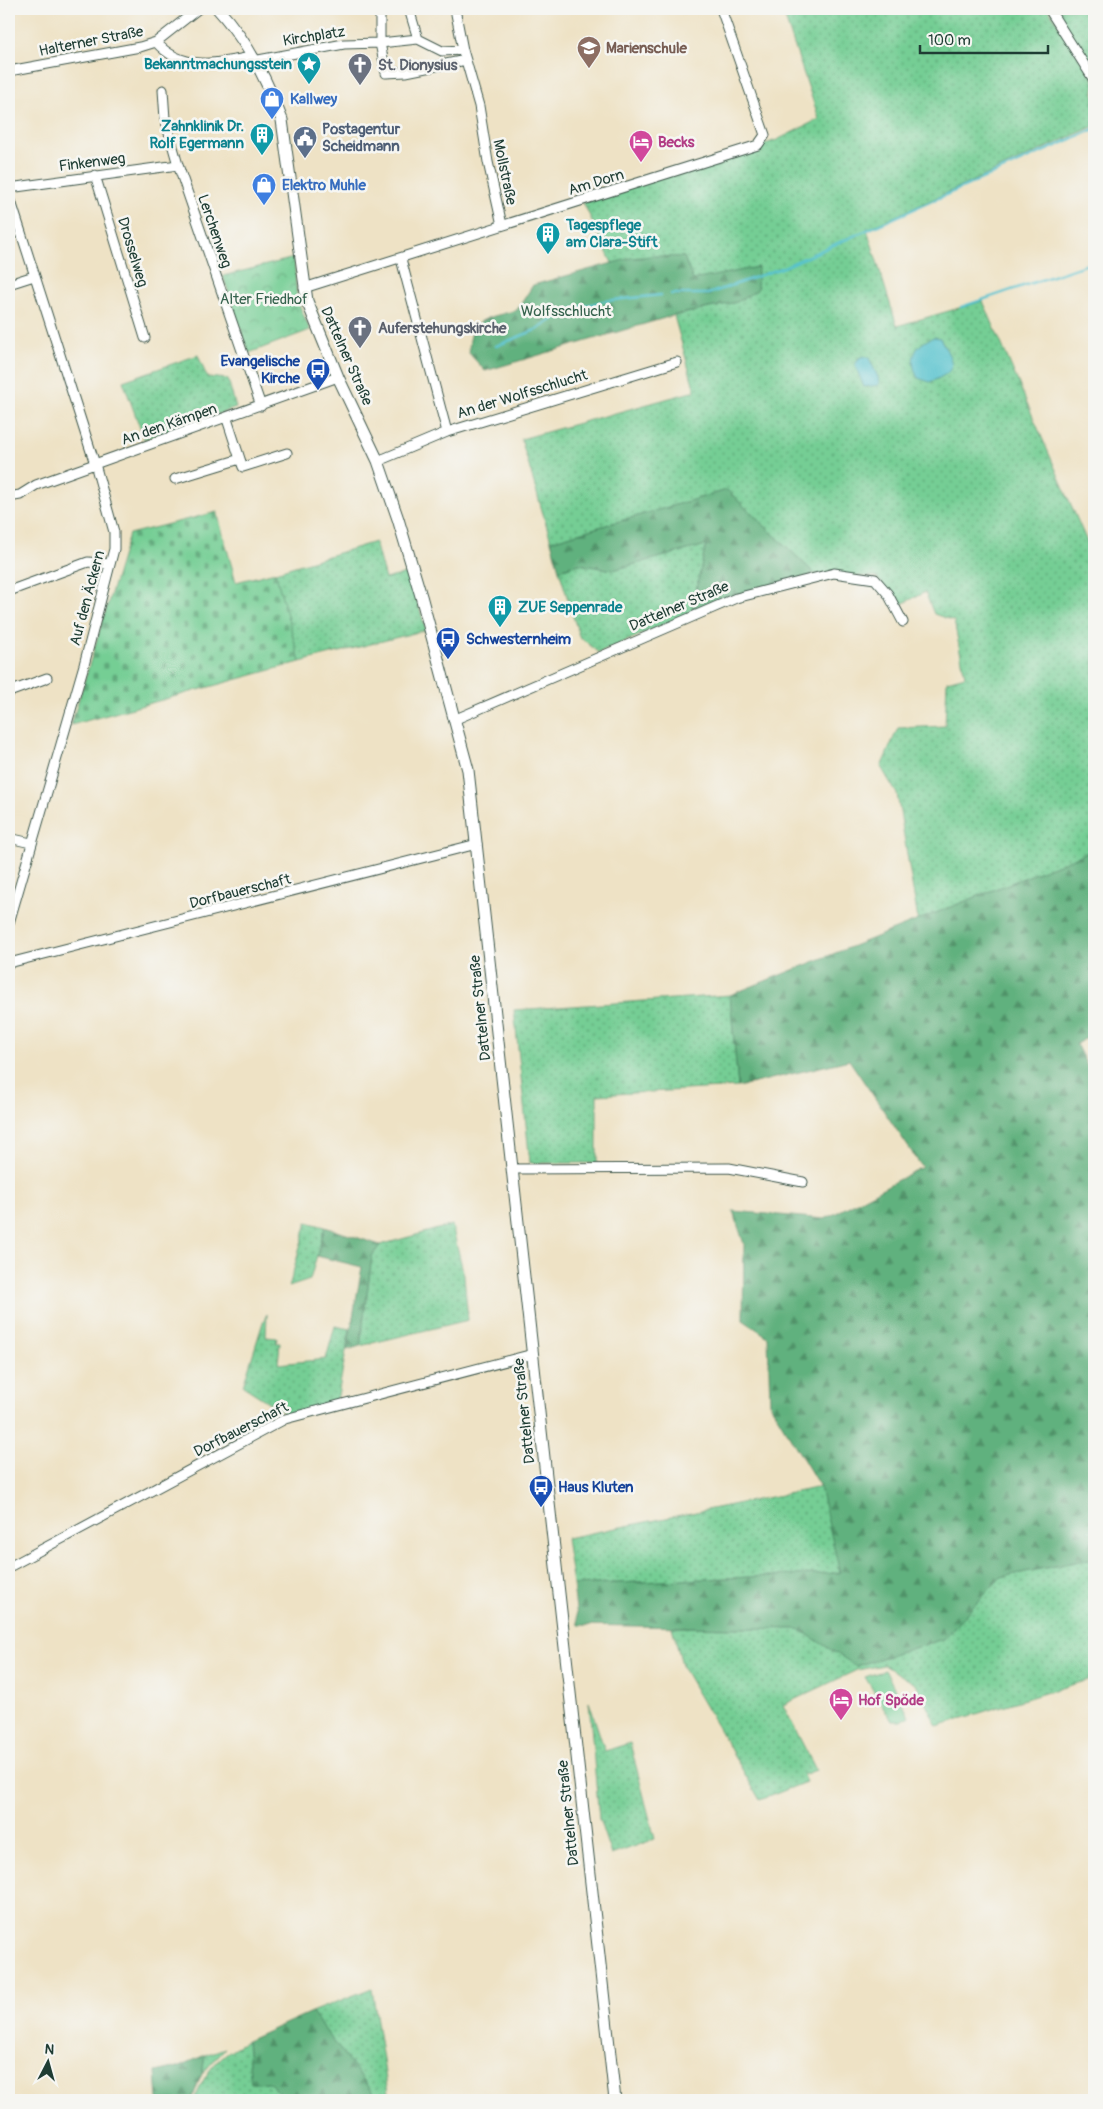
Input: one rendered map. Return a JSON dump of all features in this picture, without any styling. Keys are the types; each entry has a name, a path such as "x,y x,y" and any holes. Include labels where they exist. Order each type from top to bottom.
{"main road":[{"name":"Dattelner Straße","path":"218,9 237,32 276,104 282,120 304,288 310,311 338,377 378,461 412,565 456,719 468,770 615,2100"}],"street":[{"name":"Halterner Straße","path":"9,71 140,48 156,42 198,9"},
{"path":"380,9 380,43 383,68 388,73 406,72 466,60"},
{"path":"409,9 418,39 442,51 463,50"},
{"name":"Mollstraße","path":"304,288 401,259 502,225 488,162 479,106 463,50 455,9"},
{"name":"Am Dorn","path":"502,225 758,145 765,135 721,9"},
{"path":"1049,9 1094,80"},
{"name":"Kirchplatz","path":"156,42 169,54 185,61 206,65 344,44 418,39"},
{"name":"Lerchenweg","path":"163,90 165,119 178,165 261,406"},
{"name":"Finkenweg","path":"9,188 178,165"},
{"name":"Drosselweg","path":"95,176 145,338"},
{"name":"Auf den Äckern","path":"9,195 95,464 114,532 114,549 84,665 9,923"},
{"path":"401,259 447,432"},
{"path":"9,284 34,276"},
{"name":"An der Wolfsschlucht","path":"378,461 447,432 677,362"},
{"name":"An den Kämpen","path":"9,497 20,495 36,485 227,419 338,377"},
{"path":"227,419 243,467 287,453"},
{"path":"175,479 240,459"},
{"path":"9,591 88,562 110,564"},
{"name":"Dattelner Straße","path":"456,719 736,598 799,580 834,573 875,579 888,594 903,622"},
{"path":"9,692 47,678"},
{"path":"9,838 31,843"},
{"name":"Dorfbauerschaft","path":"9,963 477,844"},
{"path":"513,1169 728,1168 803,1182"},
{"name":"Dorfbauerschaft","path":"9,1567 285,1419 533,1354"}],"green space":[{"path":"782,9 1048,9 1094,81 1094,126 867,229 897,326 983,301 1094,558 1094,850 918,920 897,794 881,767 898,728 945,726 947,681 965,676 954,621 934,614 925,592 900,605 876,577 815,574 727,490 551,541 521,439 695,391 674,316 737,302 758,267 693,281 684,257 652,256 612,263 583,202 777,140 819,119"},
{"path":"1050,9 1094,9 1094,79"},
{"name":"Wolfsschlucht","path":"652,256 684,257 693,280 758,267 757,290 737,302 675,315 485,371 469,353 472,332 476,326 489,318 517,310 533,285 631,258"},
{"name":"Alter Friedhof","path":"294,258 297,300 310,330 249,353 223,276"},
{"path":"198,355 207,377 228,379 236,408 144,439 123,381"},
{"path":"727,490 815,574 691,613 706,545 613,570 579,564 559,570 551,541"},
{"path":"217,512 236,582 275,572 300,662 71,725 129,534"},
{"path":"375,542 385,579 409,573 426,630 300,662 275,572"},
{"path":"706,545 691,613 599,653 579,636 559,570 579,564 613,570"},
{"path":"1094,850 1094,1034 1076,1044 1094,1079 1094,1558 1001,1577 943,1639 856,1666 799,1629 578,1625 573,1585 840,1573 820,1487 770,1404 768,1337 743,1320 744,1244 733,1211 825,1219 922,1167 849,1060 738,1087 730,995"},
{"path":"730,995 738,1087 597,1095 597,1163 530,1163 514,1010"},
{"path":"307,1222 325,1227 310,1280 289,1287"},
{"path":"452,1225 464,1275 468,1320 360,1346 372,1256 380,1245"},
{"path":"325,1227 380,1245 372,1256 360,1346 347,1350 362,1267 317,1256"},
{"path":"267,1314 266,1337 277,1338 276,1343 280,1343 278,1364 326,1359 335,1326 350,1329 337,1401 286,1417 285,1413 243,1386"},
{"path":"821,1487 840,1573 573,1585 566,1538"},
{"path":"1094,1558 1094,1678 937,1726 917,1685 884,1665 857,1670 783,1705 816,1770 803,1775 806,1782 760,1800 683,1668 672,1627 800,1629 856,1666 943,1639 1001,1577"},
{"path":"885,1670 909,1716 901,1721 892,1721 865,1677"},
{"path":"589,1702 605,1751 630,1743 655,1839 611,1855 599,1819"},
{"path":"372,1988 388,2093 379,2100 311,2012"},
{"path":"311,2012 379,2100 286,2100 269,2082 251,2083 247,2041"},
{"path":"247,2041 251,2082 269,2082 286,2100 194,2100 208,2072 214,2065 228,2052"},
{"path":"225,2048 202,2074 205,2055"},
{"path":"205,2055 202,2074 191,2100 158,2100 156,2072 178,2067"}],"water":[{"path":"934,337 940,338 949,354 952,365 946,374 930,382 918,378 913,365 913,359 918,348"},
{"path":"864,356 869,358 878,377 879,385 864,387 855,365 859,358"}],"waterway":[{"path":"671,294 708,294 784,267 1094,129"},
{"path":"961,307 1094,262"},
{"path":"496,346 538,329 566,311 604,301 661,295"}],"place":[{"name":"Marienschule","path":"589,69"},
{"name":"Bekanntmachungsstein","path":"309,85"},
{"name":"St. Dionysius","path":"360,86"},
{"name":"Kallwey","path":"272,120"},
{"name":"Zahnklinik Dr. Rolf Egermann","path":"262,156"},
{"name":"Postagentur Scheidmann","path":"305,159"},
{"name":"Becks","path":"641,163"},
{"name":"Elektro Muhle","path":"264,206"},
{"name":"Tagespflege am Clara-Stift","path":"548,255"},
{"name":"Auferstehungskirche","path":"360,349"},
{"name":"Evangelische Kirche","path":"318,391"},
{"name":"ZUE Seppenrade","path":"500,628"},
{"name":"Schwesternheim","path":"448,660"},
{"name":"Haus Kluten","path":"541,1508"},
{"name":"Hof Spöde","path":"841,1721"}]}
